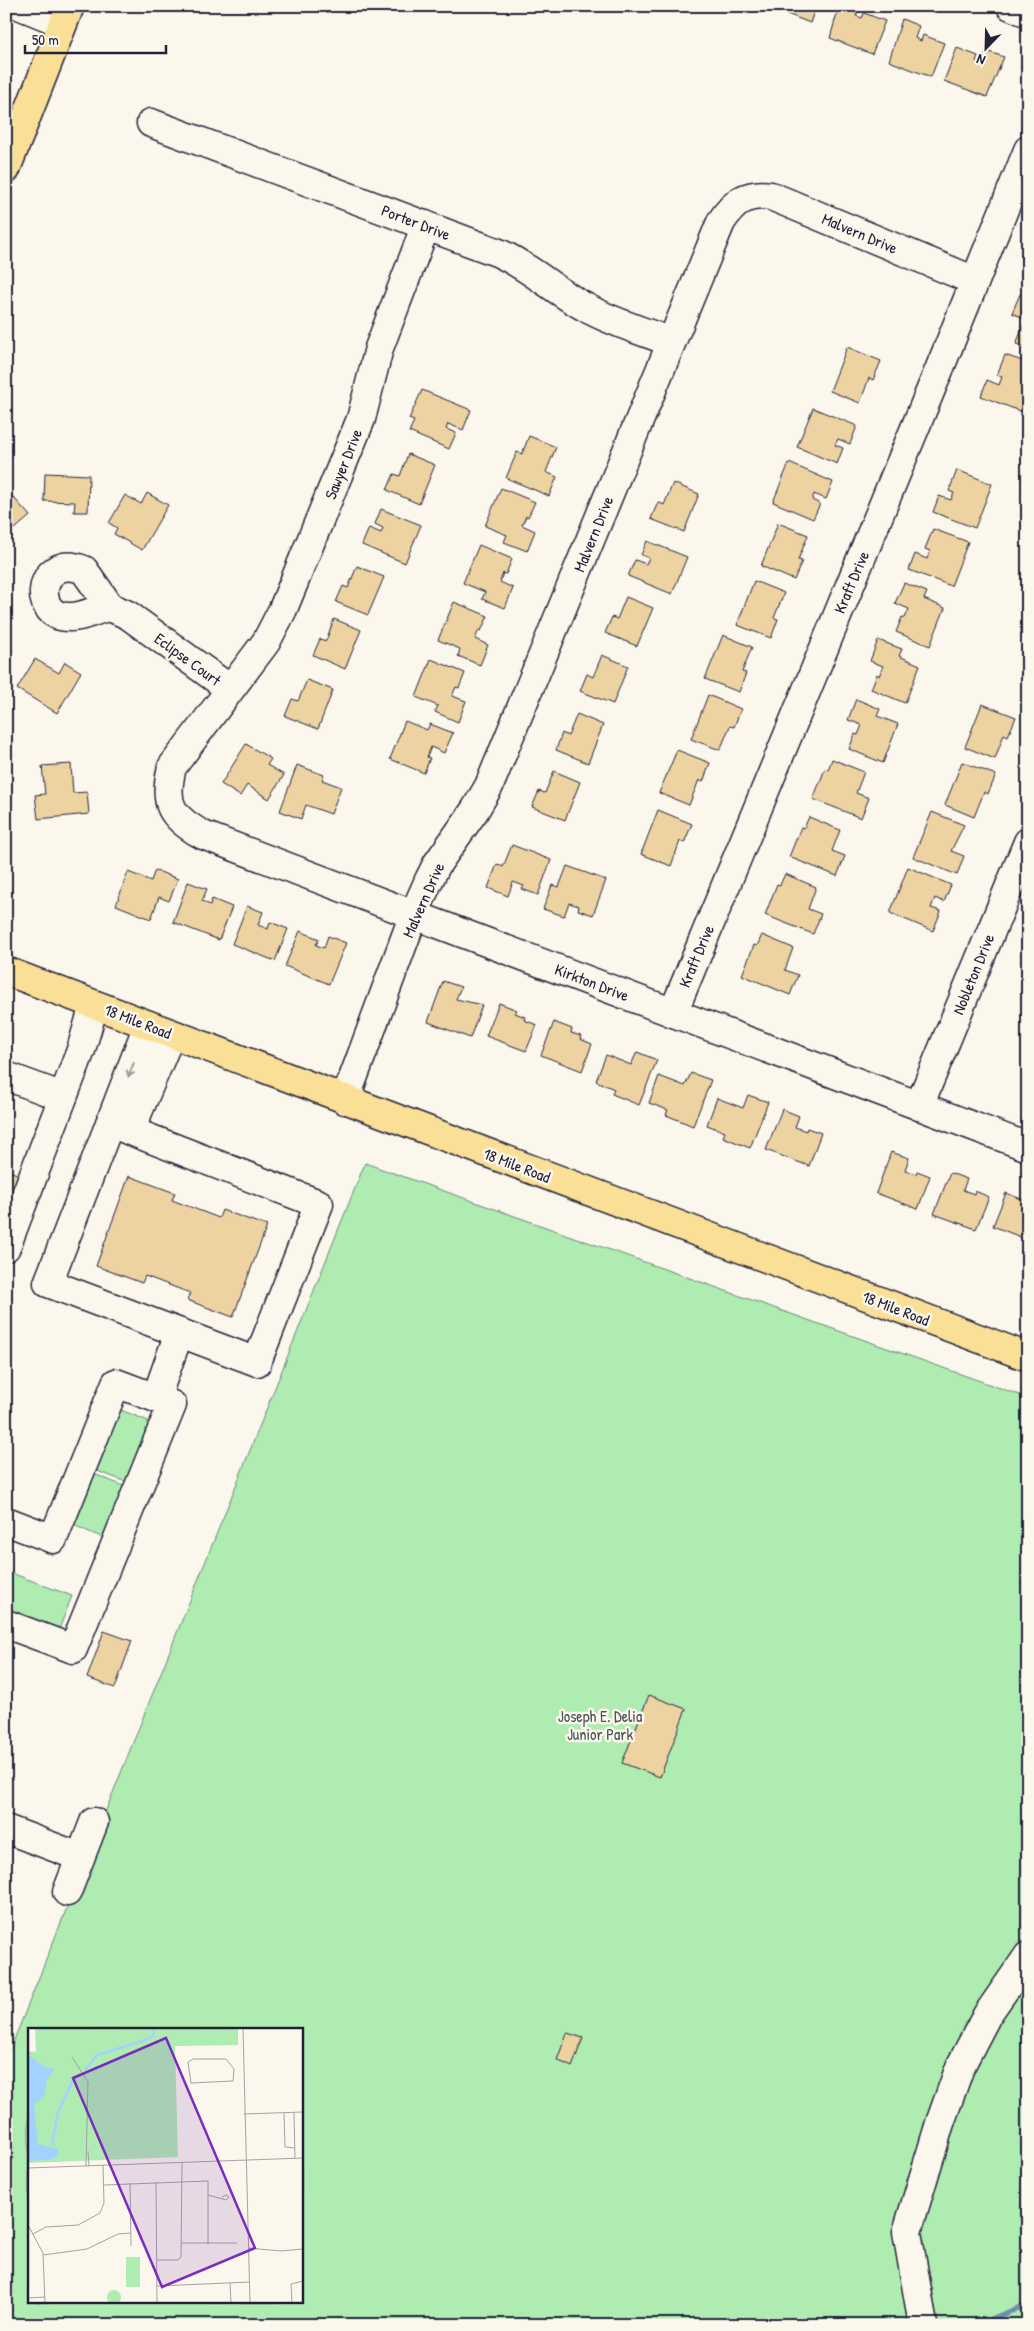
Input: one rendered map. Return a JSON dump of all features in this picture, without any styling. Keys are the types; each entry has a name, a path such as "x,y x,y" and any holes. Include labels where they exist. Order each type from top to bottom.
{"main road":[{"path":"6,169 67,15"},
{"name":"18 Mile Road","path":"6,971 1028,1357"}],"street":[{"path":"21,6 67,15"},
{"path":"1010,6 1028,13"},
{"name":"Porter Drive","path":"151,123 426,225 517,261 564,296 588,309 671,342"},
{"name":"Kraft Drive","path":"672,1013 1028,150"},
{"name":"Malvern Drive","path":"345,1100 414,914 437,864 475,810 489,786 721,222 734,204 746,196 759,194 771,196 975,280"},
{"name":"Sawyer Drive","path":"230,689 266,642 283,608 361,419 379,348 426,225"},
{"name":"Eclipse Court","path":"110,607 128,615 230,689 172,766 168,782 168,802"},
{"name":"Kirkton Drive","path":"168,802 177,817 189,827 204,834 1028,1147"},
{"name":"Nobleton Drive","path":"919,1106 1028,842"},
{"path":"6,1247 81,1050 94,1005"},
{"path":"120,1127 319,1204 257,1362 48,1283 120,1127 159,1029"},
{"path":"6,1076 63,1097"},
{"path":"156,1398 179,1333"},
{"path":"6,1521 53,1539 116,1383 172,1405 73,1649 6,1624"},
{"path":"67,1892 94,1822"},
{"path":"6,1829 80,1857"},
{"path":"923,2325 907,2232 940,2123 960,2067 987,2015 1028,1956"}],"green space":[{"name":"Joseph E. Delia Junior Park","path":"365,1163 1028,1398 1028,2325 6,2325 6,2060"},
{"path":"116,1408 153,1423 129,1483 92,1469"},
{"path":"92,1473 128,1488 106,1539 71,1524"},
{"path":"6,1571 72,1596 54,1642 6,1624"}],"building":[{"path":"773,6 816,6 810,23 772,8"},
{"path":"839,6 860,6 856,16 862,18 864,13 885,21 872,54 830,38"},
{"path":"902,19 919,26 915,38 921,41 923,35 944,43 931,77 889,61"},
{"path":"957,48 978,56 976,61 982,63 986,51 1004,57 987,97 944,81"},
{"path":"1020,294 1028,297 1028,348 1016,344 1026,319 1012,313"},
{"path":"847,347 881,361 873,380 869,378 860,403 830,391"},
{"path":"1005,355 1028,363 1028,398 1022,412 981,396 987,380 999,385 1002,377 997,375"},
{"path":"422,390 471,410 463,430 448,424 446,429 456,433 449,449 409,432 414,421 409,419"},
{"path":"813,408 857,426 850,444 838,439 835,445 843,448 837,464 797,447"},
{"path":"529,436 556,447 546,472 557,477 549,496 506,478 517,452 522,454"},
{"path":"408,454 435,465 419,504 387,490 394,474 400,476"},
{"path":"789,463 833,482 826,499 814,494 812,500 820,504 813,519 773,502"},
{"path":"957,470 992,484 975,528 933,512 939,496 951,500 954,493 949,491"},
{"path":"45,473 89,475 88,512 74,512 75,502 44,501"},
{"path":"673,483 699,494 684,532 651,519 658,502 664,505"},
{"path":"501,488 535,502 522,525 535,531 527,551 504,542 507,535 485,526"},
{"path":"6,489 30,516 15,529 8,521 6,523"},
{"path":"147,493 168,505 142,550 114,534 117,528 109,523 125,495 141,504"},
{"path":"381,509 421,525 405,563 362,545 369,528 381,533 383,528 375,524"},
{"path":"778,523 808,535 798,560 802,561 794,580 761,566"},
{"path":"933,529 968,542 951,586 909,570 915,554 927,559 930,551 925,549"},
{"path":"647,541 687,557 672,594 628,576 635,560 646,564 649,558 641,555"},
{"path":"479,545 512,559 506,574 503,573 500,582 513,588 505,608 482,599 485,592 463,583"},
{"path":"357,566 384,577 368,615 336,602 343,586 348,588"},
{"path":"754,581 784,593 774,618 778,619 771,638 737,625"},
{"path":"904,583 927,592 924,599 945,608 930,646 896,632 902,617 905,618 909,609 895,603"},
{"path":"626,597 653,608 637,646 605,633 612,617 617,619"},
{"path":"454,602 488,616 475,639 488,645 480,665 458,656 460,649 438,640"},
{"path":"334,619 361,630 345,669 313,655 320,639 326,641"},
{"path":"723,635 752,647 742,672 746,673 739,692 705,679"},
{"path":"878,640 902,649 899,656 920,665 905,703 871,689 877,674 879,676 883,666 870,661"},
{"path":"602,655 628,666 613,704 580,691 587,674 593,677"},
{"path":"6,656 11,662 6,666"},
{"path":"35,659 59,673 65,662 81,672 57,713 17,689"},
{"path":"431,659 465,673 459,688 456,687 452,696 466,701 458,722 435,712 438,706 416,697"},
{"path":"307,680 333,690 318,729 285,716 292,699 298,701"},
{"path":"708,695 741,709 734,727 730,726 720,750 691,739"},
{"path":"856,699 880,709 877,716 898,724 883,763 849,749 855,734 858,735 862,725 848,720"},
{"path":"982,704 1016,717 1008,736 1004,734 995,759 965,747"},
{"path":"577,714 603,725 588,763 556,750 562,733 568,736"},
{"path":"405,721 427,730 430,724 453,733 444,753 431,747 427,757 430,758 424,773 390,759"},
{"path":"246,744 271,759 267,765 284,775 269,799 247,785 240,796 221,784"},
{"path":"677,750 710,763 703,782 699,780 689,805 659,793"},
{"path":"832,759 864,772 856,793 869,798 861,818 813,799 825,769 828,770"},
{"path":"962,762 996,775 988,794 984,792 974,817 945,805"},
{"path":"71,764 73,793 87,792 89,814 38,819 35,795 45,794 42,766"},
{"path":"297,765 324,775 322,780 341,787 331,814 306,805 301,819 280,811"},
{"path":"554,771 580,782 565,820 532,807 539,791 545,793"},
{"path":"658,810 692,824 684,843 680,841 671,866 641,854"},
{"path":"932,812 964,825 951,851 964,856 957,875 913,857"},
{"path":"809,817 840,830 832,851 845,856 837,876 789,857 801,827 804,828"},
{"path":"512,845 551,860 538,895 522,889 524,886 513,882 508,896 488,888 497,864 503,867"},
{"path":"567,866 606,880 593,915 578,910 579,906 569,903 564,916 543,909 552,885 559,887"},
{"path":"908,867 951,885 944,902 935,898 931,908 941,911 933,931 890,913"},
{"path":"155,870 178,879 169,901 159,897 151,919 116,905 128,872 151,881"},
{"path":"785,874 816,887 808,909 821,914 813,934 765,915 777,884 780,885"},
{"path":"188,882 207,889 202,901 210,905 212,899 232,907 219,940 173,922"},
{"path":"247,906 263,912 258,925 268,929 270,922 288,929 275,961 232,944"},
{"path":"300,931 319,939 316,945 324,948 328,936 346,943 329,984 285,966"},
{"path":"762,935 793,948 785,970 798,975 790,995 742,975 754,945 757,946"},
{"path":"443,981 461,987 456,999 482,1005 470,1038 428,1022"},
{"path":"499,1003 517,1010 515,1013 525,1017 524,1020 537,1025 526,1051 486,1036"},
{"path":"554,1022 572,1029 571,1033 581,1036 580,1039 592,1044 582,1071 541,1055"},
{"path":"637,1052 657,1060 639,1105 612,1094 614,1089 596,1081 606,1055 631,1065"},
{"path":"691,1073 711,1080 693,1126 666,1115 668,1110 649,1103 659,1076 685,1086"},
{"path":"748,1095 768,1102 750,1148 723,1137 725,1132 707,1125 717,1098 743,1108"},
{"path":"782,1109 799,1116 795,1127 806,1131 807,1128 821,1133 809,1166 766,1150"},
{"path":"891,1152 909,1158 905,1170 916,1174 917,1171 930,1176 918,1209 876,1193"},
{"path":"7,1170 27,1178 6,1233 6,1172"},
{"path":"950,1173 967,1179 963,1190 974,1194 975,1191 989,1197 976,1229 934,1214"},
{"path":"129,1176 175,1193 172,1200 219,1218 222,1210 267,1226 233,1317 187,1300 190,1293 145,1276 142,1283 96,1266"},
{"path":"1006,1193 1024,1200 1022,1204 1028,1206 1028,1240 993,1226"},
{"path":"104,1631 132,1641 115,1688 87,1678"},
{"path":"649,1695 686,1709 660,1777 622,1763"},
{"path":"567,2033 583,2038 572,2067 557,2060"}],"waterway":[{"path":"977,2325 1028,2304"}]}
